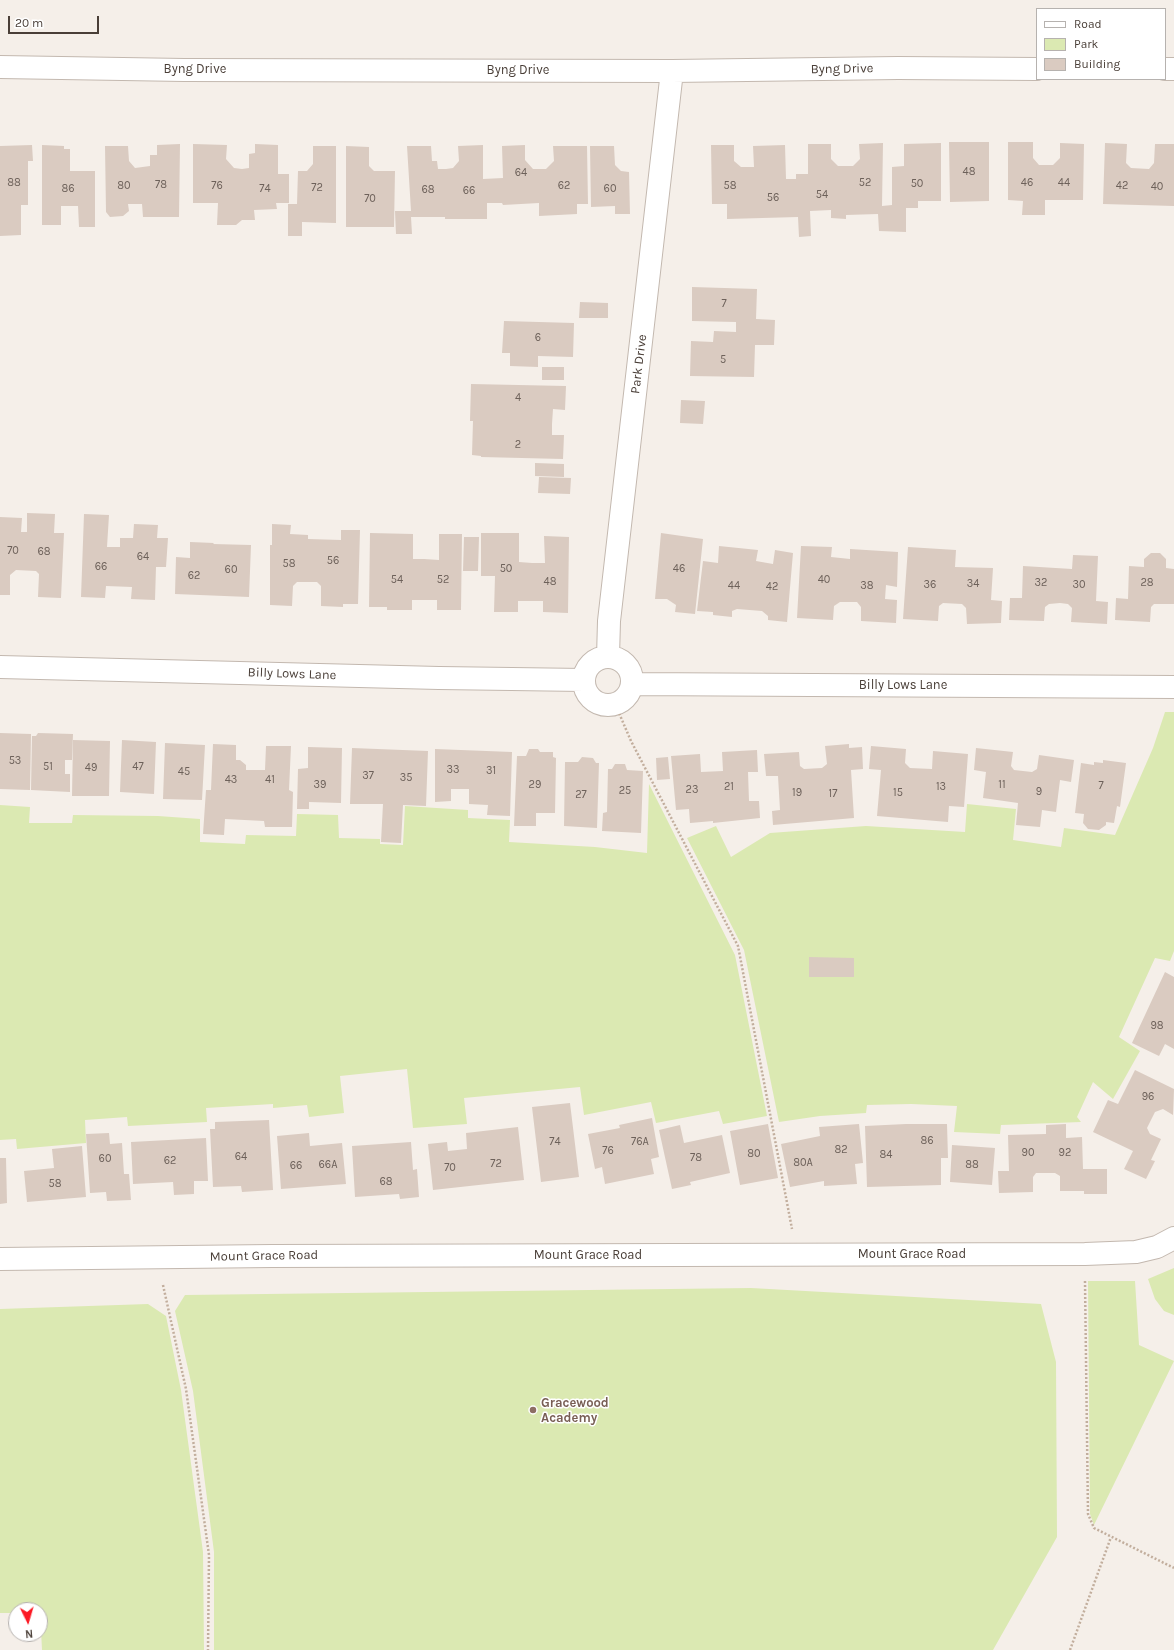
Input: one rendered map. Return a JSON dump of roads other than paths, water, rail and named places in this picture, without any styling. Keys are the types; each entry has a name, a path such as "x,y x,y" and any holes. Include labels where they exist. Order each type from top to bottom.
{"street":[{"name":"Byng Drive","path":"0,67 184,70 672,71 898,68 1036,69"},
{"name":"Park Drive","path":"608,657 609,621 672,71"},
{"path":"608,657 615,658 622,662 631,675 632,684 627,696 615,704 607,705 600,704 593,700 584,687 584,680 589,666 608,657"},
{"name":"Billy Lows Lane","path":"0,667 439,678 584,680"},
{"name":"Billy Lows Lane","path":"632,684 1174,687"},
{"name":"Mount Grace Road","path":"0,1259 280,1256 1085,1254 1136,1252 1157,1247 1174,1238"}],"place":[{"name":"Gracewood Academy","path":"533,1410"}]}
